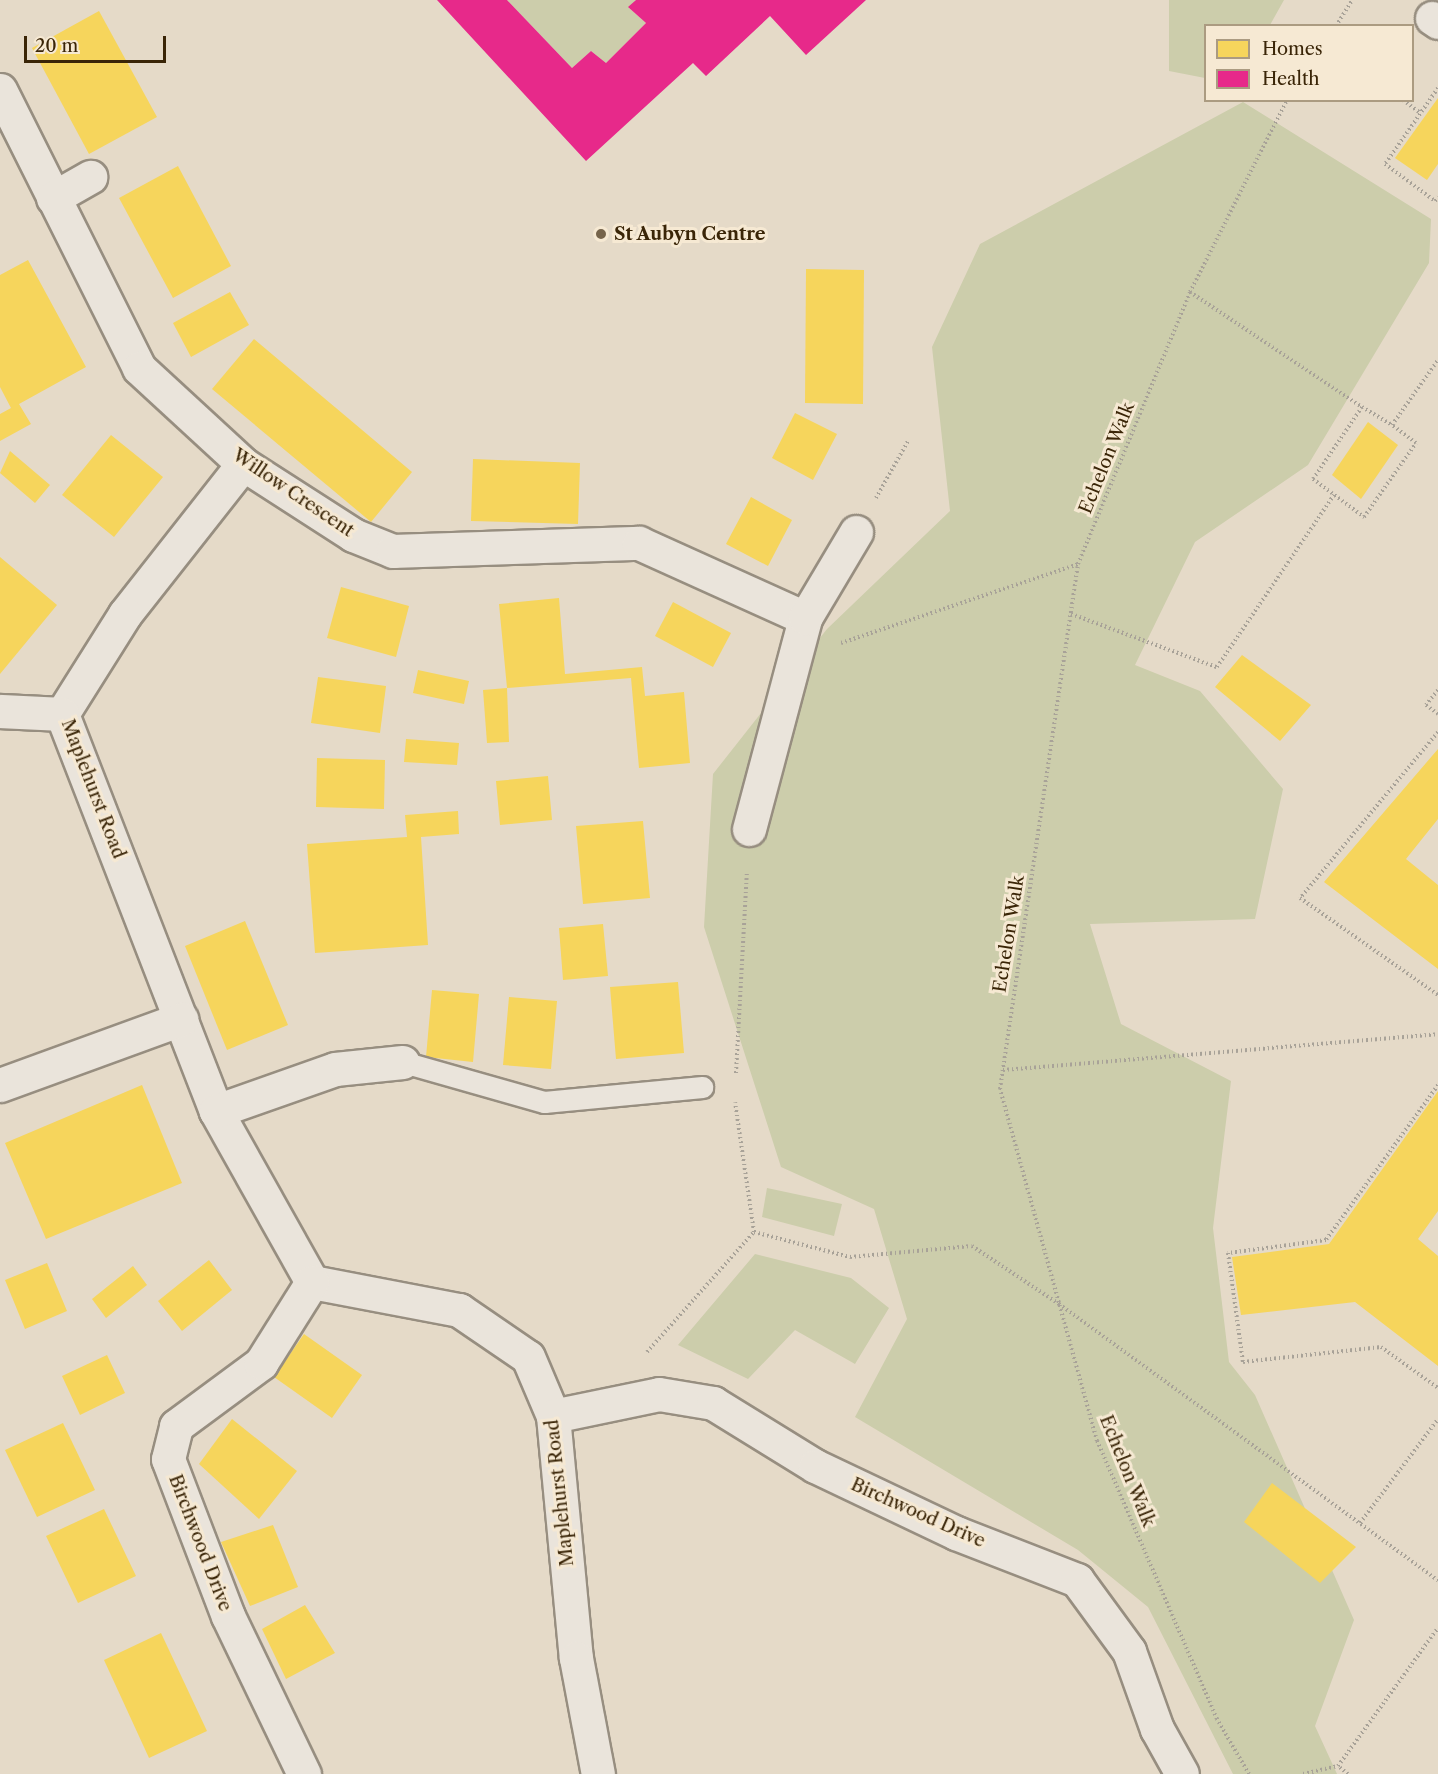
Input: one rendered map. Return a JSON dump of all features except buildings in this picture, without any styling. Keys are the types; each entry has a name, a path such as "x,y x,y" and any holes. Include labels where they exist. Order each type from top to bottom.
{"street":[{"name":"Willow Crescent","path":"0,90 139,368 243,464 353,536 393,550 639,543 805,618"},
{"path":"53,198 90,177"},
{"name":"Maplehurst Road","path":"243,464 124,614 62,714 216,1111 312,1282 459,1310 528,1357 553,1416 576,1658 598,1774"},
{"path":"749,829 805,618 856,532"},
{"path":"0,711 62,714"},
{"path":"0,1085 181,1019"},
{"path":"216,1111 335,1069 403,1062"},
{"name":"Birchwood Drive","path":"304,1774 228,1616 168,1459 176,1426 261,1363 312,1282"},
{"name":"Birchwood Drive","path":"553,1416 659,1394 713,1403 815,1466 956,1533 1077,1580 1130,1652 1157,1729 1182,1774"}],"lane":[{"path":"403,1062 544,1102 702,1087"}],"path":[{"path":"1337,24 1352,0"},
{"path":"1438,88 1385,164 1435,201 1438,197"},
{"name":"Echelon Walk","path":"1249,1774 1217,1719 1097,1441 1000,1089 1078,564 1190,292 1286,102"},
{"path":"1406,102 1420,113"},
{"path":"1190,292 1416,443 1364,517 1313,479 1362,407"},
{"path":"1392,425 1438,360"},
{"path":"856,532 908,441"},
{"path":"1071,614 1217,667 1334,495"},
{"path":"795,659 1078,564"},
{"path":"1438,690 1426,705 1438,714"},
{"path":"1438,732 1300,898 1438,995"},
{"path":"736,1080 749,829"},
{"path":"1003,1070 1438,1034"},
{"path":"1438,1085 1326,1240 1228,1253 1243,1362 1381,1347 1438,1388"},
{"path":"635,1398 631,1370 754,1232 735,1092"},
{"path":"754,1232 850,1257 972,1246 1059,1304 1438,1580"},
{"path":"1360,1523 1438,1419"},
{"path":"1303,1774 1338,1766 1438,1628"},
{"path":"1338,1766 1348,1774"}],"green space":[{"path":"507,0 636,0 629,8 646,23 606,63 591,51 572,68"},
{"path":"1169,0 1284,0 1271,24 1204,24 1204,78 1169,71"},
{"path":"1243,102 1431,219 1429,263 1308,465 1195,542 1135,665 1200,691 1283,789 1255,919 1090,924 1121,1024 1231,1081 1213,1228 1229,1362 1255,1395 1354,1620 1315,1726 1337,1774 1233,1774 1148,1607 1078,1550 855,1417 907,1319 874,1209 781,1167 704,927 713,774 827,629 950,511 932,347 980,244"},
{"path":"767,1188 842,1204 834,1236 762,1217"},
{"path":"755,1254 851,1278 889,1308 855,1364 795,1330 748,1379 678,1345"}],"place":[{"name":"St Aubyn Centre","path":"601,234"}]}
